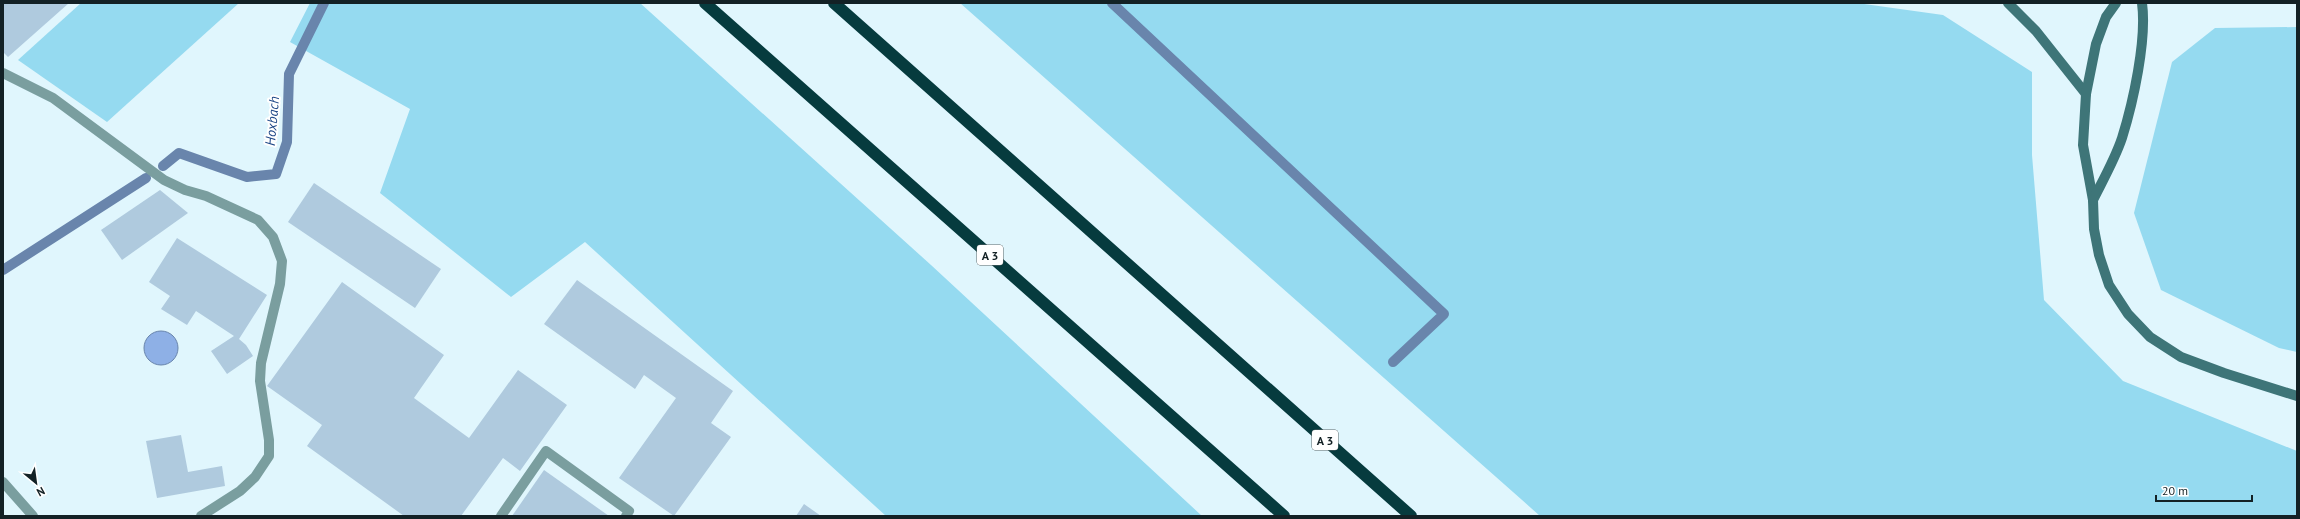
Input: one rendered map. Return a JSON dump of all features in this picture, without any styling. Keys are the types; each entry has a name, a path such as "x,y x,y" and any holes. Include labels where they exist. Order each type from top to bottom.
{"highway":[{"name":"A 3","path":"705,3 1284,516"},
{"name":"A 3","path":"834,3 1411,516"}],"main road":[{"path":"2008,3 2036,31 2086,94"},
{"path":"2116,3 2106,17 2096,44 2086,94 2083,145 2093,200 2094,229 2099,255 2109,285 2128,314 2150,337 2181,357 2224,373 2297,396"},
{"path":"2093,200 2121,139 2141,58 2144,14 2142,3"}],"street":[{"path":"3,73 54,98 164,180 185,190 206,196 258,220 273,237 282,260 280,276 261,363 260,381 269,440 269,456 256,476 240,491 201,516"},
{"path":"501,516 546,451 629,511 626,516"},
{"path":"3,482 33,516"}],"shaded area":[{"path":"81,3 239,3 107,122 18,60"},
{"path":"310,3 640,3 931,265 1202,516 886,516 585,242 511,297 380,193 410,109 290,42"},
{"path":"960,3 1857,3 1943,15 2032,72 2032,155 2044,300 2123,381 2297,451 2297,516 1540,516"},
{"path":"2297,27 2297,352 2279,348 2161,290 2134,213 2172,62 2215,28"},
{"path":"158,331 164,331 168,332 175,338 178,348 177,355 171,362 164,365 158,365 154,364 147,358 144,351 144,345 145,341 151,334"}],"building":[{"path":"3,3 69,3 8,57 3,52"},
{"path":"314,183 441,269 415,308 288,222"},
{"path":"160,190 188,213 122,260 101,230"},
{"path":"177,238 267,295 239,339 246,345 253,356 227,374 211,351 234,336 196,311 187,325 161,309 170,296 149,282"},
{"path":"577,280 733,391 711,423 731,437 674,516 619,478 676,398 644,375 635,389 544,324"},
{"path":"342,282 444,355 414,398 469,438 518,370 567,405 520,471 503,458 461,516 404,516 307,446 322,425 267,386"},
{"path":"181,435 188,472 222,466 225,486 157,498 146,441"},
{"path":"544,470 609,516 512,516"},
{"path":"804,504 821,516 796,516"}],"waterway":[{"name":"Hoxbach","path":"163,166 179,153 247,177 276,174 287,142 289,74 324,3"},
{"path":"1112,3 1444,314 1393,362"},
{"name":"Hoxbach","path":"3,270 146,178"}]}
